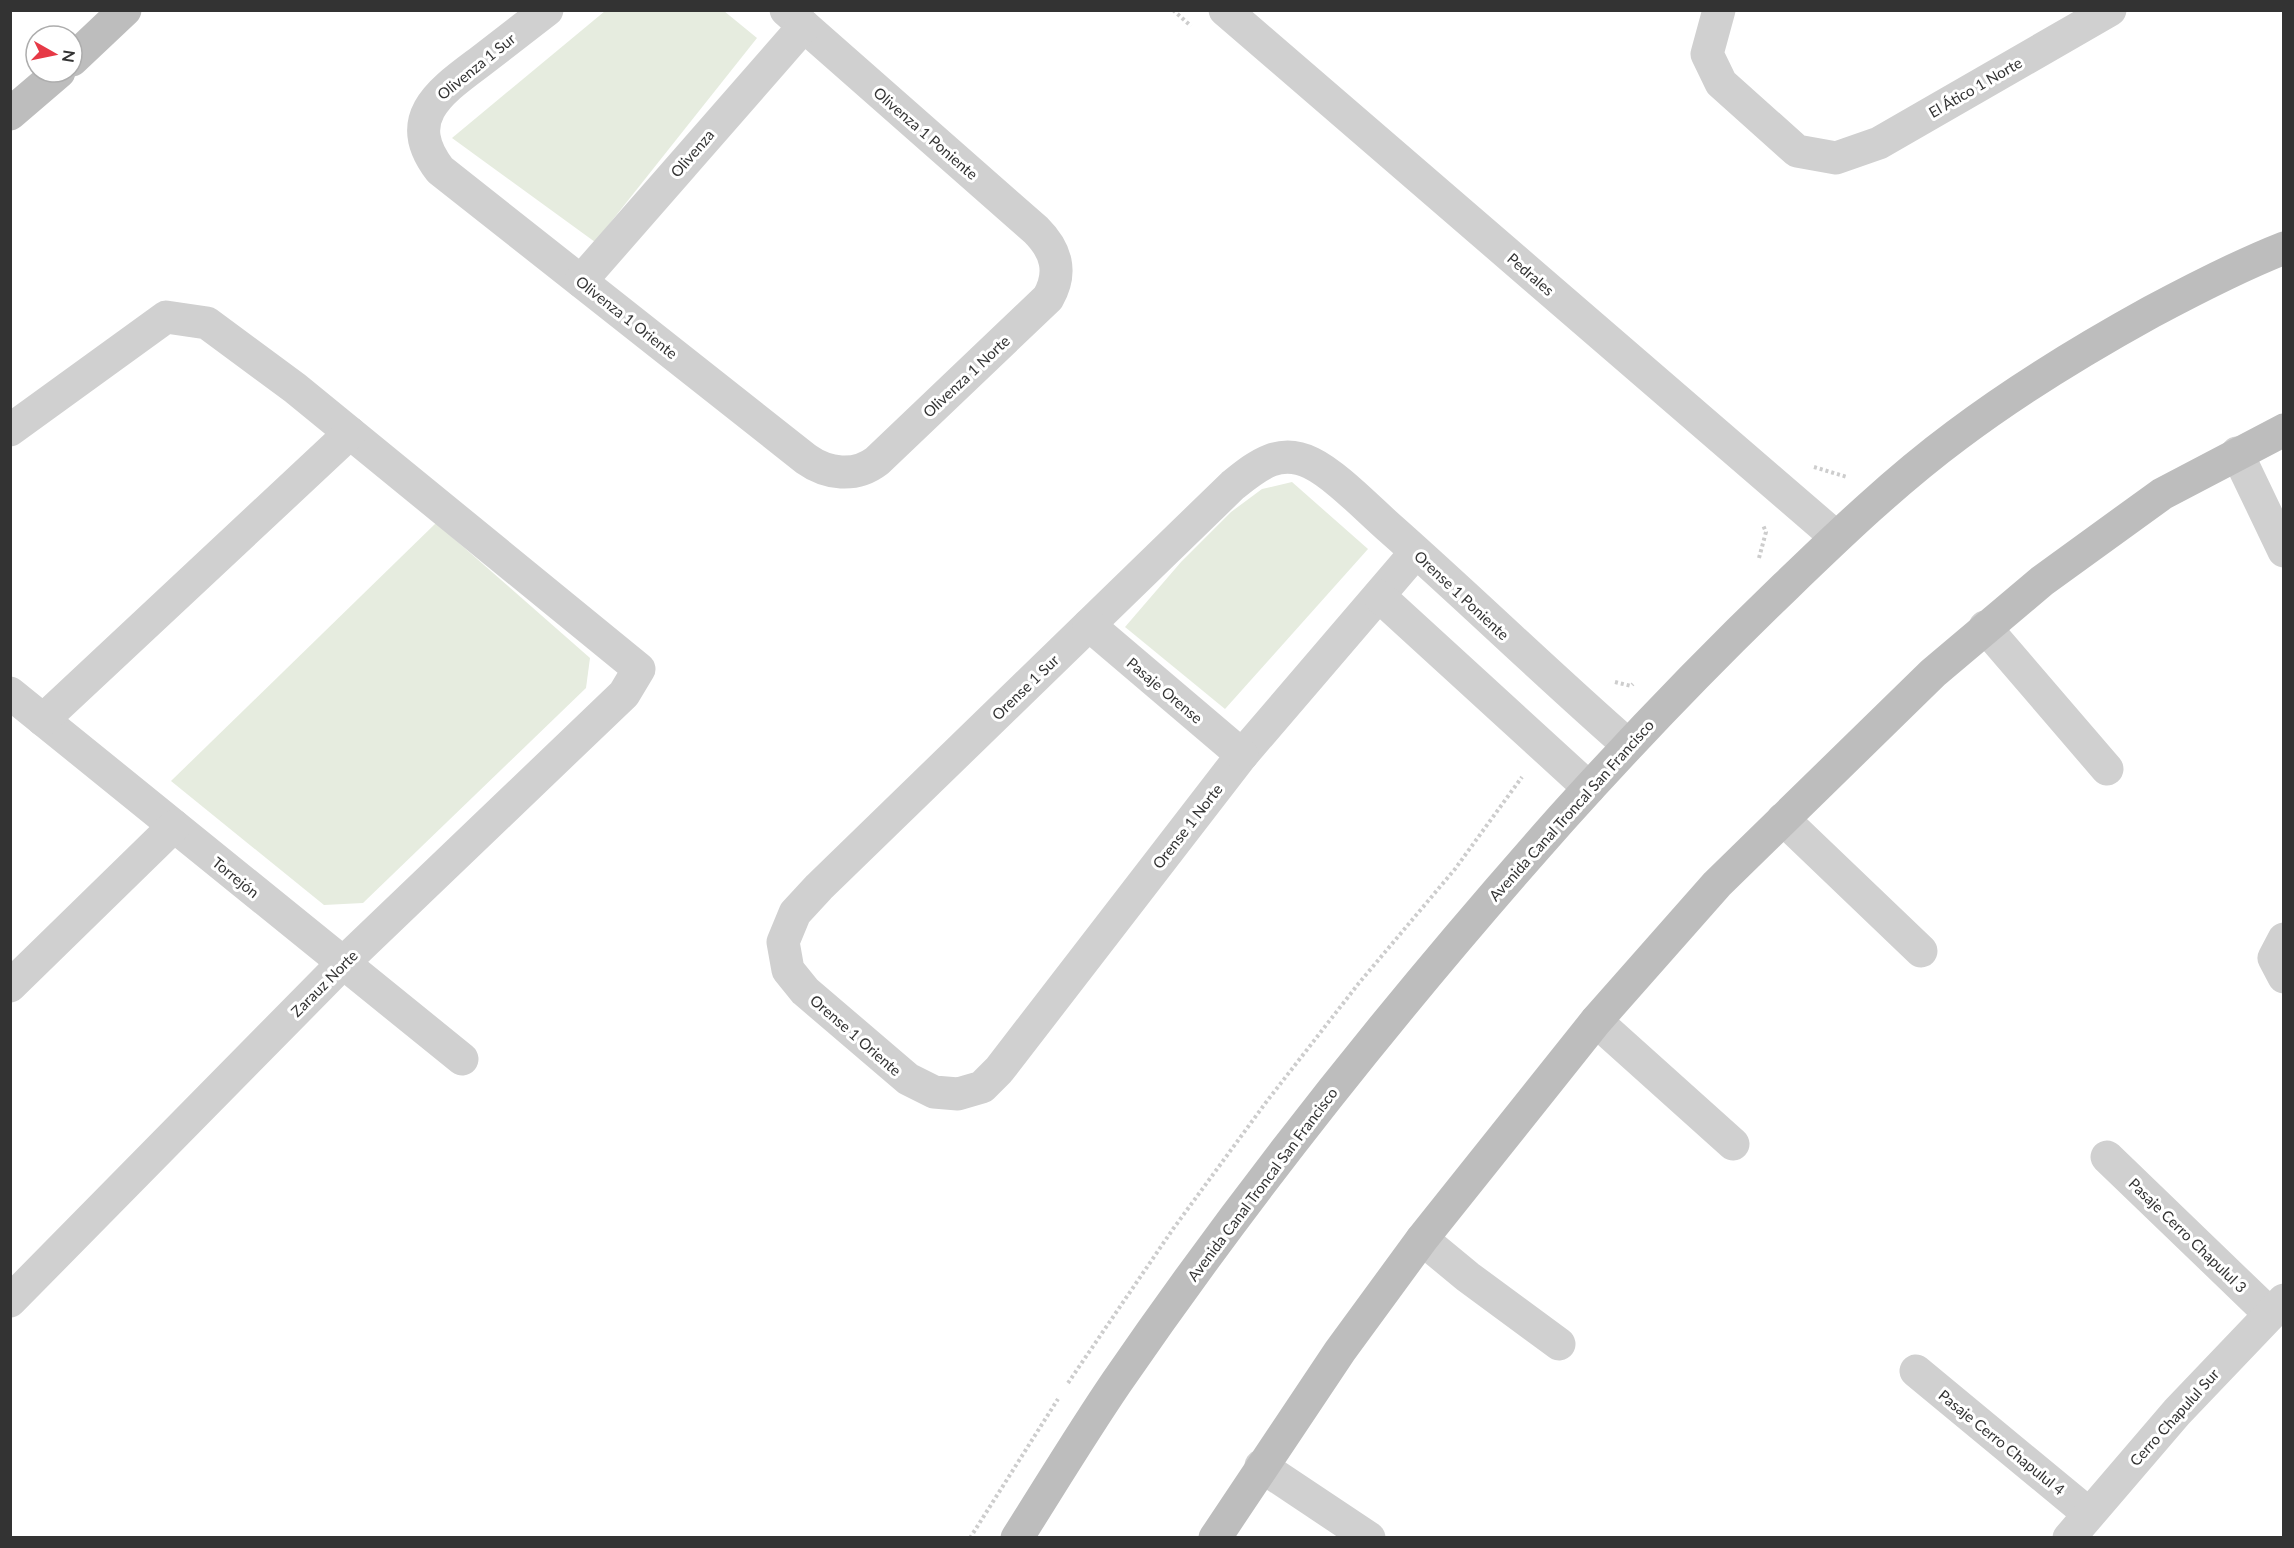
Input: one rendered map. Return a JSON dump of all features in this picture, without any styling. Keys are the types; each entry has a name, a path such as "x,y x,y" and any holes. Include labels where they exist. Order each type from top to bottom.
{"street":[{"path":"84,49 125,10"},
{"name":"Olivenza 1 Sur","path":"424,134 428,110 441,91 547,10"},
{"name":"Pedrales","path":"1225,10 1836,537"},
{"name":"El Ático 1 Norte","path":"1719,10 1707,54 1720,83 1797,151 1836,158 1879,143 2097,13"},
{"name":"Olivenza 1 Poniente","path":"795,18 1036,230 1048,242 1056,262"},
{"name":"Olivenza","path":"581,281 795,18"},
{"path":"10,114 45,84"},
{"name":"Olivenza 1 Oriente","path":"424,134 429,153 440,170 814,465 836,472 851,471"},
{"name":"Avenida Canal Troncal San Francisco","path":"1017,1538 1114,1385 1281,1157 1472,920 1628,745 1727,642 1836,537 1904,477 1956,436 2028,385 2103,338 2191,290 2283,248"},
{"name":"Olivenza 1 Norte","path":"851,471 860,471 877,461 1048,298 1056,276 1056,262"},
{"path":"10,430 166,317 207,323 350,433 43,720"},
{"path":"1215,1538 1340,1351 1422,1239 1596,1021 1717,884 1933,674 1985,627 2131,514 2236,453 2283,430"},
{"name":"Zarauz Norte","path":"10,1301 342,964 624,694 639,669 350,433"},
{"path":"2236,453 2283,551"},
{"name":"Orense 1 Poniente","path":"1289,458 1311,463 1416,552 1628,745"},
{"name":"Orense 1 Sur","path":"783,942 795,913 819,887 1233,485 1263,462 1289,458"},
{"name":"Orense 1 Norte","path":"958,1094 982,1088 999,1070 1242,754 1416,552"},
{"path":"1379,596 1589,788"},
{"name":"Pasaje Orense","path":"1089,625 1242,754"},
{"path":"1985,627 2106,769"},
{"name":"Torrejón","path":"10,693 462,1059"},
{"path":"1783,819 1921,951"},
{"path":"10,986 174,826"},
{"path":"2283,939 2274,958 2283,977"},
{"name":"Orense 1 Oriente","path":"783,942 788,970 805,991 908,1079 934,1092 958,1094"},
{"path":"1596,1021 1733,1144"},
{"name":"Pasaje Cerro Chapulul 3","path":"2107,1157 2276,1307"},
{"path":"1422,1239 1468,1277 1559,1344"},
{"name":"Cerro Chapulul Sur","path":"2079,1526 2177,1412 2276,1307"},
{"name":"Pasaje Cerro Chapulul 4","path":"1916,1371 2079,1526"},
{"path":"1261,1466 1369,1538"}],"path":[{"path":"1753,564 1761,555 1766,532 1760,516"},
{"path":"1579,702 1596,678 1631,686 1639,678"}],"shaded area":[{"path":"605,11 724,11 757,38 595,242 452,138"},
{"path":"1292,482 1368,549 1225,709 1125,627 1181,562 1231,512 1262,489"},
{"path":"436,523 590,658 586,688 363,903 324,905 171,781"}]}
